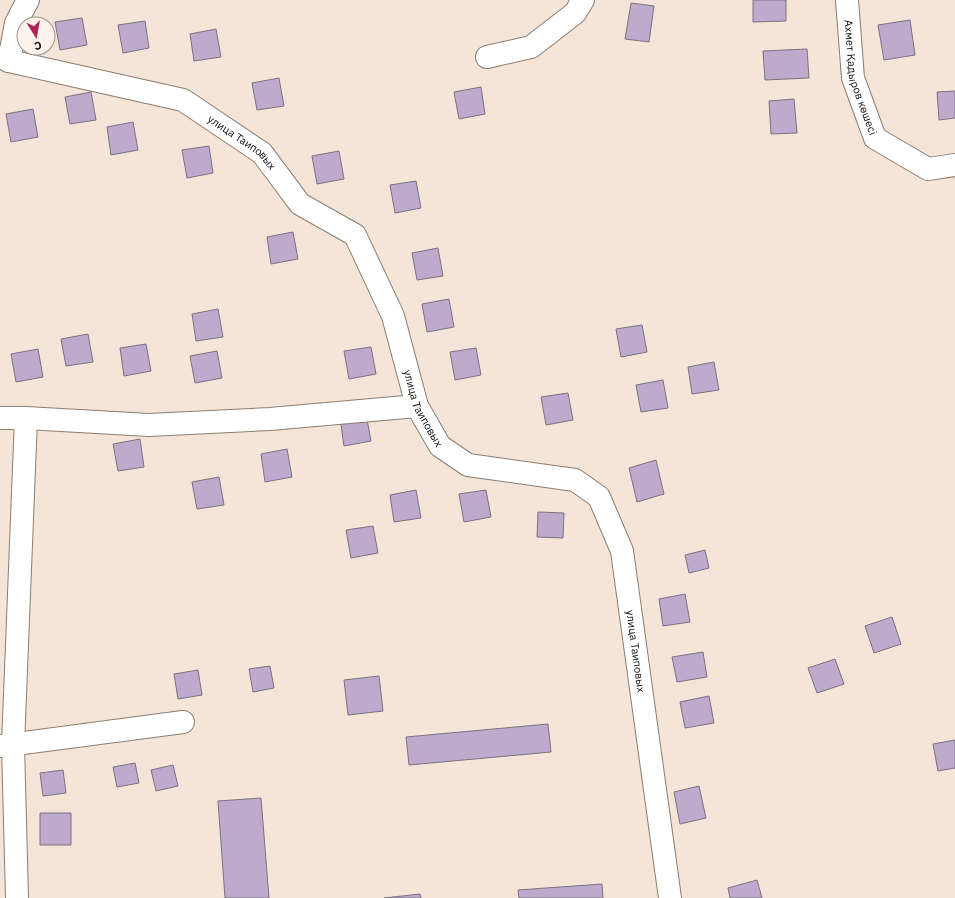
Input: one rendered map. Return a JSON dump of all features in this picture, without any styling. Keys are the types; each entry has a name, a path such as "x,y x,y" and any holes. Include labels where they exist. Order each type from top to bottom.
{"street":[{"path":"4,59 16,23 28,0"},
{"path":"486,57 531,47 575,13 583,0"},
{"name":"Ахмет Қадыров көшесі","path":"847,0 853,78 875,138 928,169 955,166"},
{"name":"улица Таиповых","path":"4,59 183,100 262,153 300,204 355,235 393,316 417,406 440,446 468,465 574,480 599,497 622,551 670,898"},
{"path":"0,418 26,418 149,425 270,418 417,406"},
{"path":"17,898 6,746 26,418"},
{"path":"6,746 183,722"}],"building":[{"path":"753,0 786,0 786,21 753,22"},
{"path":"631,3 654,6 649,42 625,39"},
{"path":"82,18 87,45 60,50 56,22"},
{"path":"910,20 915,55 884,60 878,25"},
{"path":"145,21 149,48 123,53 118,25"},
{"path":"216,29 221,57 194,61 190,34"},
{"path":"807,49 809,78 765,80 763,51"},
{"path":"279,78 284,106 257,110 252,83"},
{"path":"481,87 485,114 459,119 454,92"},
{"path":"955,91 955,118 939,120 937,92"},
{"path":"91,92 96,120 70,124 65,97"},
{"path":"794,99 797,133 771,134 769,101"},
{"path":"33,109 38,137 11,142 6,114"},
{"path":"133,122 138,150 111,155 107,127"},
{"path":"209,146 213,173 187,178 182,150"},
{"path":"339,151 344,179 317,184 312,156"},
{"path":"416,181 421,208 395,213 390,185"},
{"path":"293,232 298,259 271,264 267,237"},
{"path":"438,248 443,276 417,280 412,253"},
{"path":"449,299 454,327 427,332 422,304"},
{"path":"218,309 223,337 196,341 192,314"},
{"path":"642,325 647,352 621,357 616,329"},
{"path":"88,334 93,362 66,366 61,339"},
{"path":"146,344 151,371 124,376 120,348"},
{"path":"371,347 376,374 349,379 344,351"},
{"path":"476,348 481,375 455,380 450,352"},
{"path":"38,349 43,377 16,382 11,354"},
{"path":"217,351 222,378 195,383 190,356"},
{"path":"714,362 719,390 692,394 688,367"},
{"path":"663,380 668,408 641,412 636,385"},
{"path":"568,393 573,420 546,425 541,397"},
{"path":"366,414 371,441 344,446 340,418"},
{"path":"140,439 144,467 118,471 113,444"},
{"path":"287,449 292,477 265,482 261,454"},
{"path":"656,460 664,494 637,502 629,468"},
{"path":"219,477 224,505 197,509 192,482"},
{"path":"416,490 421,518 394,522 390,495"},
{"path":"486,490 491,517 464,522 459,494"},
{"path":"538,512 564,513 563,538 537,537"},
{"path":"373,526 378,553 351,558 346,530"},
{"path":"705,550 709,568 689,573 685,555"},
{"path":"685,594 690,622 663,626 659,599"},
{"path":"892,617 901,644 874,653 865,626"},
{"path":"703,652 707,677 677,682 672,657"},
{"path":"835,659 844,684 817,693 808,668"},
{"path":"270,666 274,688 253,692 249,669"},
{"path":"198,670 202,695 178,699 174,674"},
{"path":"379,676 383,711 348,715 344,680"},
{"path":"709,696 714,723 685,728 680,702"},
{"path":"548,724 551,752 409,765 406,737"},
{"path":"955,740 955,768 938,771 933,744"},
{"path":"135,763 139,783 117,787 113,767"},
{"path":"173,765 178,786 156,791 151,770"},
{"path":"63,770 66,793 43,796 40,773"},
{"path":"699,786 706,818 680,824 674,792"},
{"path":"261,798 269,898 225,898 218,801"},
{"path":"40,813 71,813 71,845 40,845"},
{"path":"757,880 762,898 730,898 728,888"},
{"path":"602,884 603,898 519,898 518,890"},
{"path":"420,894 421,898 384,898"}]}
